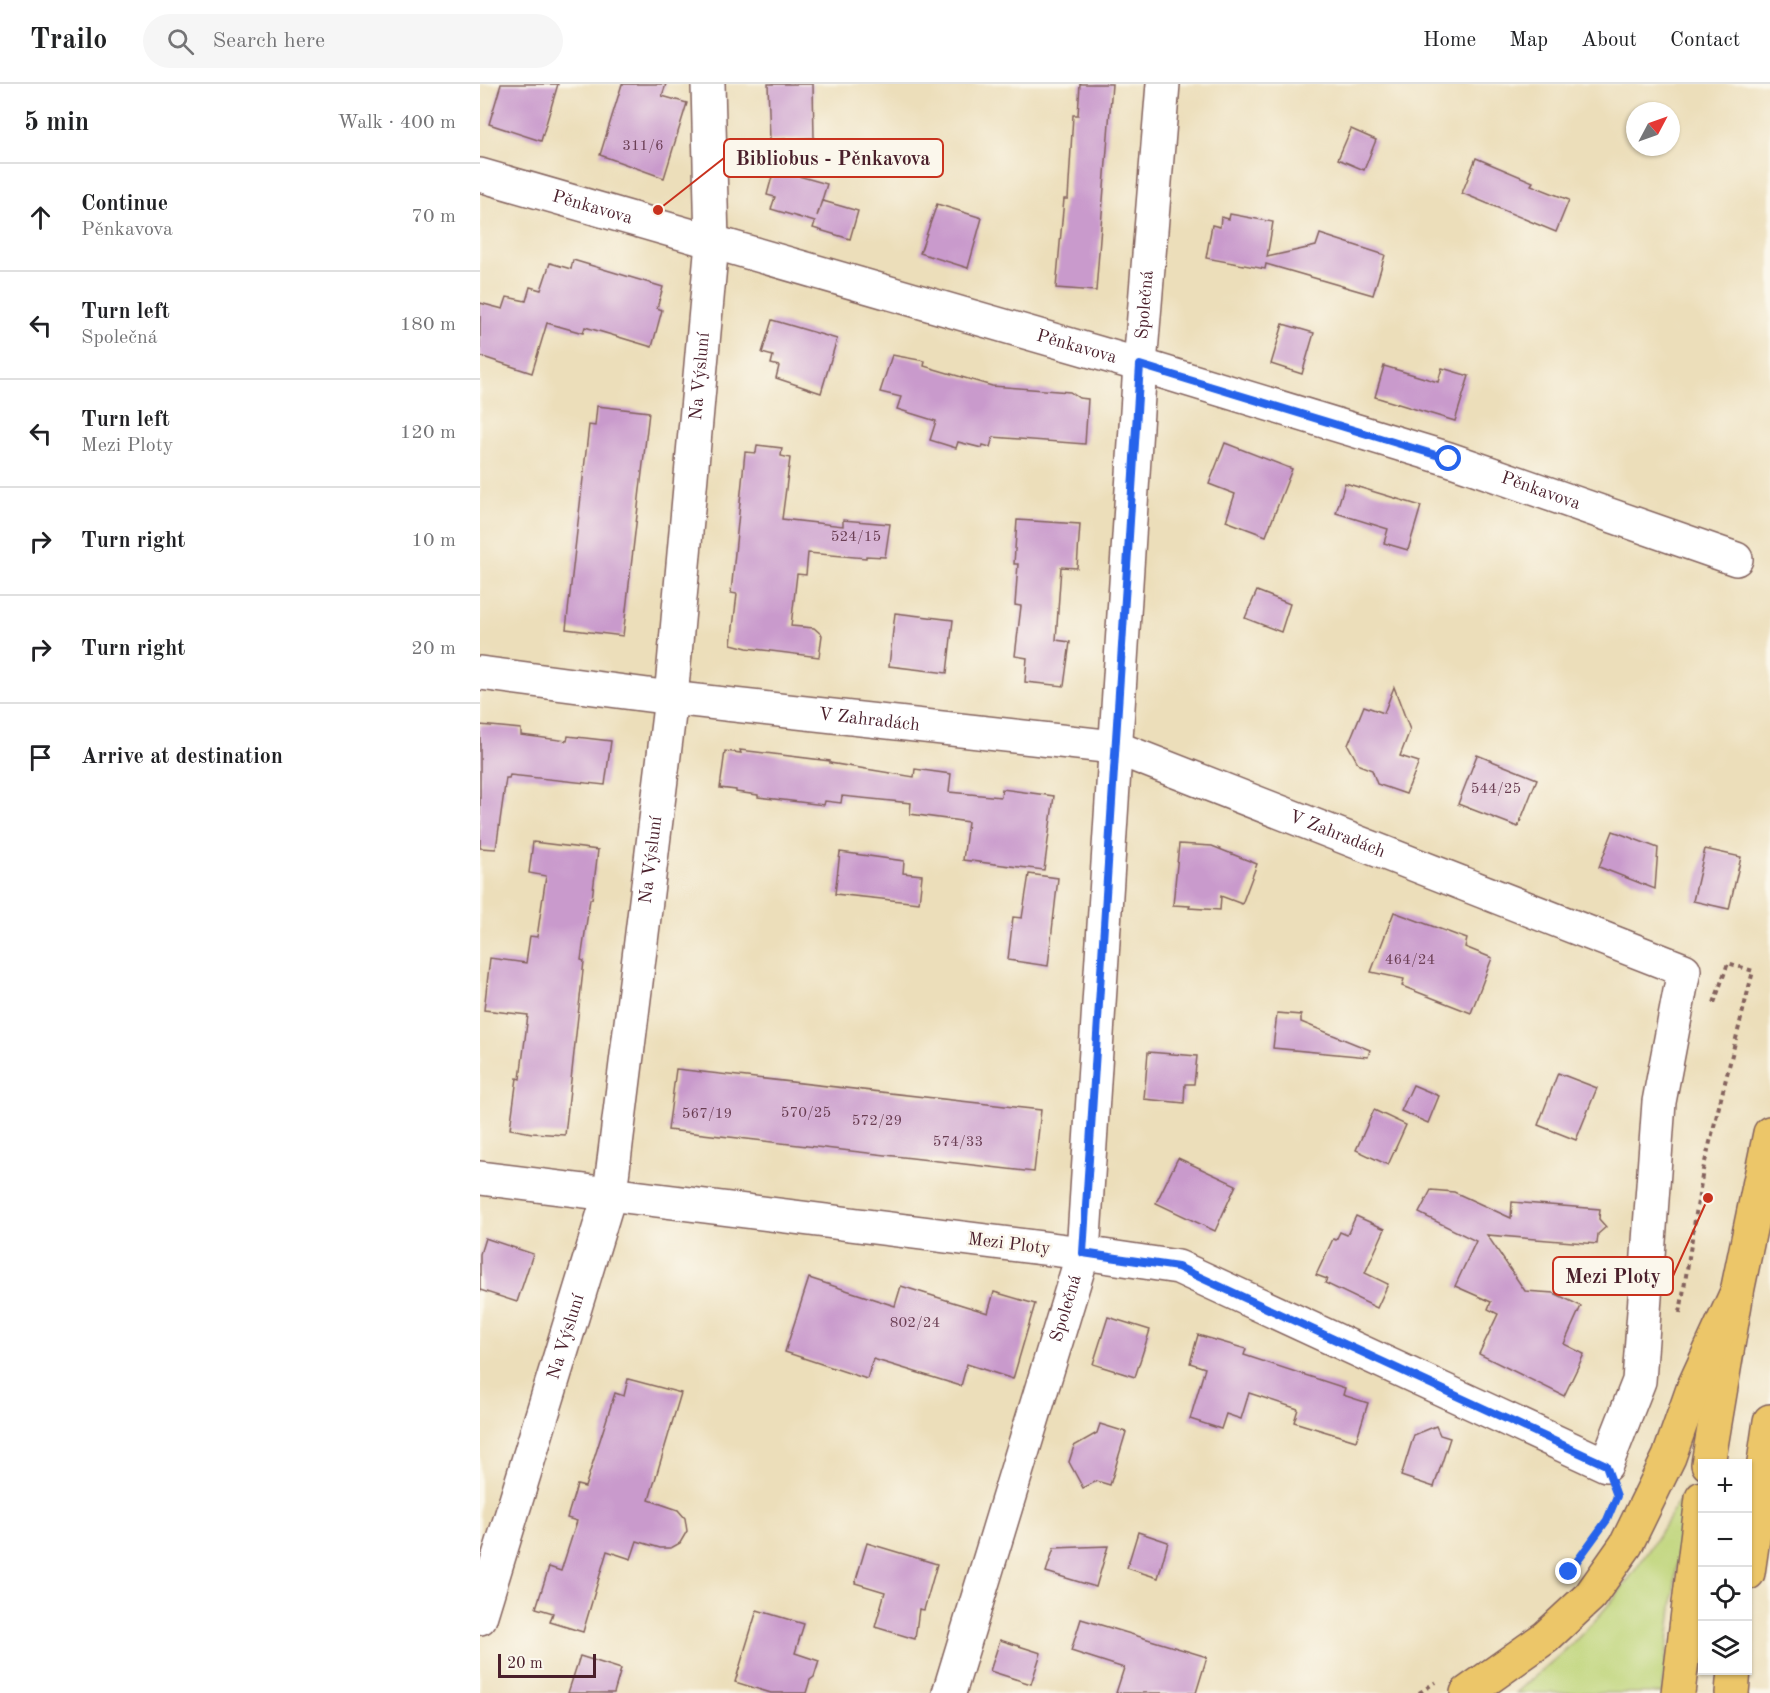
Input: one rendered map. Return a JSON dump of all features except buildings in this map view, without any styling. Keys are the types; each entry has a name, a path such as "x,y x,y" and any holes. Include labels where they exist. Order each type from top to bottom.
{"highway":[{"path":"1709,1459 1737,1292 1770,1133"},
{"path":"1453,1687 1546,1637 1590,1596 1626,1545 1669,1457 1694,1386 1737,1292"},
{"path":"1749,1567 1770,1421"},
{"path":"1678,1693 1700,1513"},
{"path":"1732,1693 1734,1675"}],"street":[{"name":"Na Výsluní","path":"480,1618 610,1194 671,698 712,243 708,84"},
{"name":"Společná","path":"949,1693 1083,1253 1140,365 1163,84"},
{"name":"Pěnkavova","path":"480,175 1140,365 1449,459 1736,559"},
{"name":"V Zahradách","path":"480,673 671,698 1114,747 1684,970 1659,1102 1639,1381 1606,1465"},
{"name":"Mezi Ploty","path":"480,1178 1083,1253 1178,1267 1606,1465"}],"path":[{"path":"1679,1319 1703,1170 1753,971 1728,963 1713,1006"},
{"path":"1419,1693 1453,1687"}],"green space":[{"path":"1686,1488 1662,1693 1516,1693 1597,1618 1651,1546"}],"place":[{"name":"Bibliobus - Pěnkavova","path":"658,210"},
{"name":"Mezi Ploty","path":"1708,1198"}],"route":[{"path":"1449,459 1140,365 1083,1253 1178,1267 1606,1465 1617,1496 1607,1520 1569,1572"}]}
